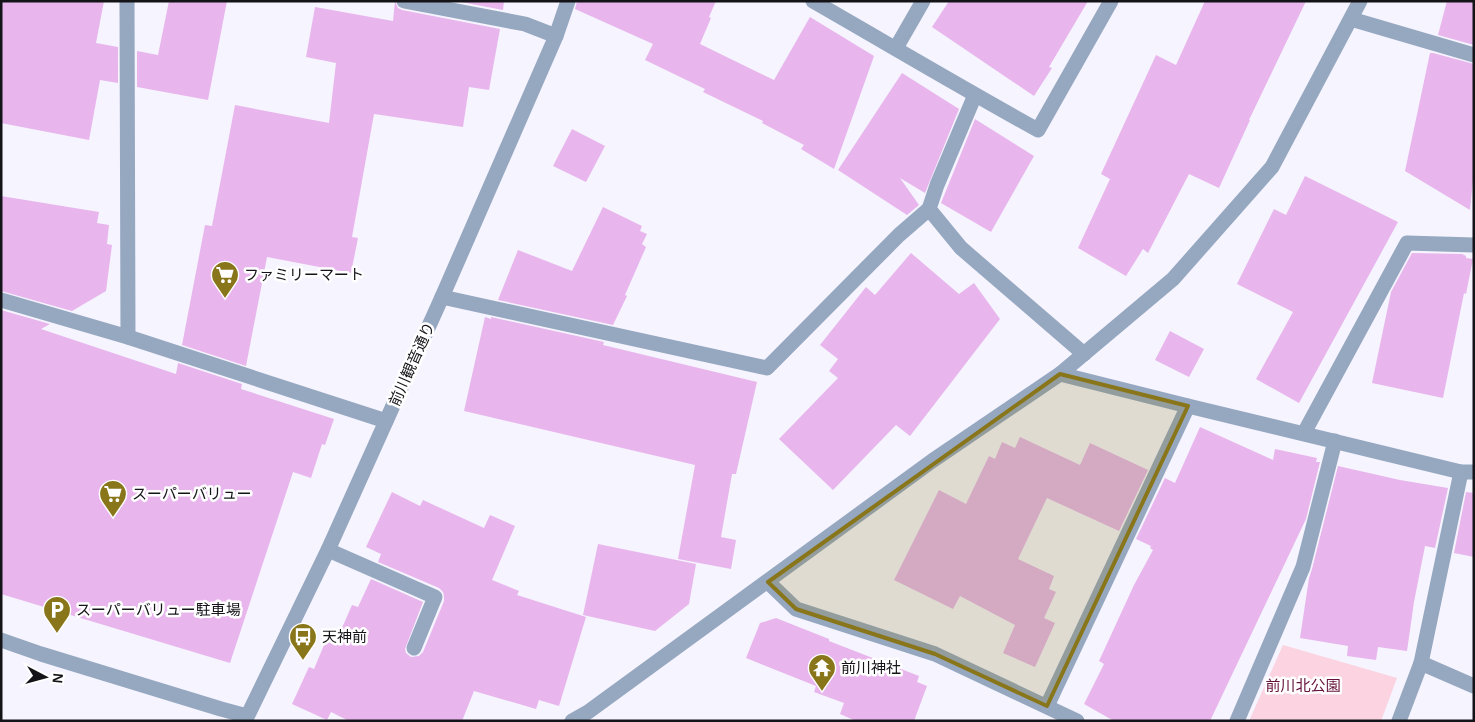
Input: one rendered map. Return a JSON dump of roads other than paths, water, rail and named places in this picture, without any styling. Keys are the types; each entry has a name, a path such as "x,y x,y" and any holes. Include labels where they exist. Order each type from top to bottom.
{"street":[{"path":"127,1 128,336"},
{"path":"404,1 525,24 556,36"},
{"name":"前川観音通り","path":"246,718 328,550 442,297 556,36 568,1"},
{"path":"813,1 1038,130 1111,1"},
{"path":"896,48 923,1"},
{"path":"572,721 588,712 768,582 932,461 1060,374 1173,279 1272,167 1360,1"},
{"path":"1351,19 1474,56"},
{"path":"442,297 767,368 899,235 929,209 937,185 975,95"},
{"path":"929,209 961,248 1084,354"},
{"path":"1304,434 1407,242 1474,245"},
{"path":"1,300 128,336 386,421"},
{"path":"1060,374 1467,472 1422,663 1399,721"},
{"path":"1047,706 1188,406"},
{"path":"1237,721 1303,567 1335,441"},
{"path":"328,550 435,597 414,648"},
{"path":"768,582 796,609 935,654 1077,721"},
{"path":"1,640 246,718"},
{"path":"1422,663 1474,686"}],"place":[{"name":"ファミリーマート","path":"225,299"},
{"name":"スーパーバリュー","path":"113,518"},
{"name":"スーパーバリュー駐車場","path":"57,634"},
{"name":"天神前","path":"303,661"},
{"name":"前川神社","path":"822,692"}],"park label":[{"name":"前川北公園","path":"1303,686"}]}
